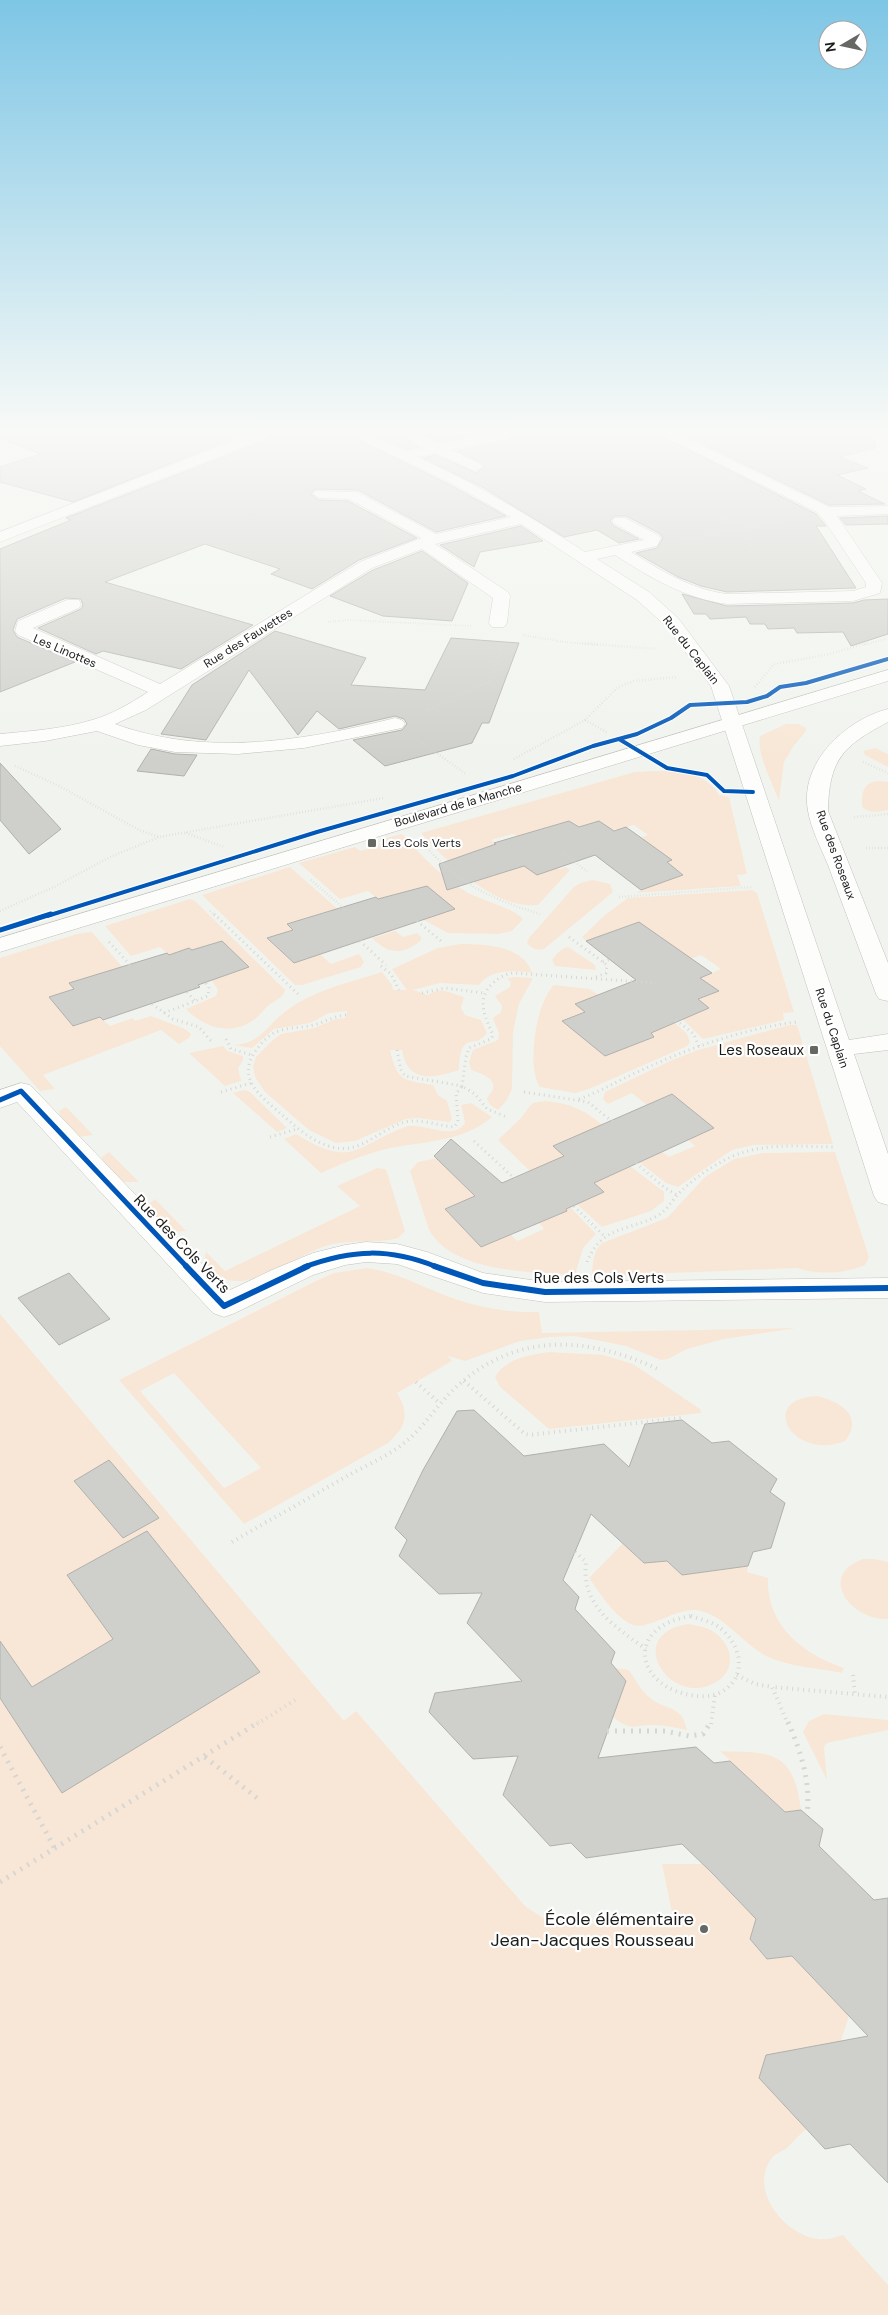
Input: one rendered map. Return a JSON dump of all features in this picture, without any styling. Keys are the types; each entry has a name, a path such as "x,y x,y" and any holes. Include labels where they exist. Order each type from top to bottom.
{"street":[{"name":"Rue des Fauvettes","path":"0,740 45,735 98,725 139,706 366,565 424,543"},
{"path":"432,543 502,596 503,627"},
{"name":"Rue du Caplain","path":"560,543 633,590 672,622 713,677 724,698 888,1196"},
{"path":"582,557 651,543"},
{"path":"617,550 672,583 695,594 715,598 819,597 863,594 874,589 874,583 847,543"},
{"path":"633,590 672,583"},
{"name":"Les Linottes","path":"73,604 24,625 24,631 162,692"},
{"name":"Boulevard de la Manche","path":"0,945 402,822 640,752 888,675"},
{"name":"Rue des Roseaux","path":"888,715 841,743 829,757 821,772 817,789 818,811 888,994"},
{"path":"98,725 145,741 220,748 303,743 353,735 395,724"},
{"path":"839,1049 888,1042"},
{"name":"Rue des Cols Verts","path":"0,1100 21,1091 224,1306 295,1272 350,1253 388,1252 465,1278 502,1287 545,1292 888,1288"}],"path":[{"path":"750,543 759,562 817,593 819,597"},
{"path":"319,623 349,620 464,627 503,627 564,642 674,650 693,649"},
{"path":"395,724 489,681 502,650 503,627"},
{"path":"724,698 747,696 774,664 826,655 888,638"},
{"path":"507,762 584,720 618,687 634,681 713,677"},
{"path":"584,720 640,752"},
{"path":"395,724 470,777"},
{"path":"7,762 59,786 139,830 159,837"},
{"path":"0,911 54,887 110,857 159,837 388,797"},
{"path":"402,822 435,858 462,882 497,901 540,914"},
{"path":"185,833 227,848"},
{"path":"563,853 589,873"},
{"path":"286,857 346,910"},
{"path":"619,897 754,887 786,890"},
{"path":"186,888 298,994"},
{"path":"417,921 441,942"},
{"path":"569,937 603,962 608,970 606,973 592,979"},
{"path":"360,941 386,964"},
{"path":"603,962 613,958"},
{"path":"382,966 391,974 400,990"},
{"path":"346,1015 333,1016 316,1024 275,1032 252,1055 247,1064 246,1072 251,1083 262,1097 298,1128 314,1140 336,1148 346,1149 356,1148 402,1123 412,1121 454,1127 458,1122 456,1094 462,1086 466,1071 467,1049 470,1046 492,1039 493,1035 482,1006 484,993 505,974 656,984"},
{"path":"163,1014 208,996 209,987 204,981"},
{"path":"422,993 430,989 445,987 484,993"},
{"path":"187,992 196,1002"},
{"path":"148,1001 163,1014 199,1027 212,1041"},
{"path":"676,1020 694,1034 699,1047"},
{"path":"579,1099 647,1067 699,1047 785,1023 830,1021"},
{"path":"226,1039 232,1049 252,1055"},
{"path":"397,1050 405,1076 462,1086 475,1094 487,1109 508,1117"},
{"path":"221,1092 251,1083"},
{"path":"524,1092 579,1099 588,1102 614,1123"},
{"path":"270,1137 298,1128"},
{"path":"474,1141 515,1179"},
{"path":"584,1292 584,1270 593,1244 604,1236 658,1216 668,1208 677,1195 734,1154 752,1149 872,1147"},
{"path":"636,1163 665,1188 677,1195"},
{"path":"574,1206 604,1236"},
{"path":"232,1542 402,1446 415,1435 439,1403 464,1381 504,1356 550,1343 598,1348 623,1354 658,1369"},
{"path":"464,1381 525,1434 529,1435 681,1418"},
{"path":"416,1382 439,1403"},
{"path":"575,1552 586,1562 583,1572 587,1594 603,1616 646,1649"},
{"path":"690,1616 705,1619 718,1625 729,1634 737,1645 740,1658 737,1675 726,1688 716,1694 702,1697 674,1692 662,1685 653,1676 647,1665 647,1641 653,1631 663,1622 690,1616"},
{"path":"737,1675 755,1684 772,1687 888,1697"},
{"path":"853,1675 854,1694"},
{"path":"772,1687 802,1761 809,1791 810,1804 807,1815"},
{"path":"607,1731 620,1734 650,1730 695,1736 703,1734 708,1728 714,1711 716,1694"},
{"path":"0,1882 295,1700"},
{"path":"0,1747 55,1849"},
{"path":"205,1757 257,1798"}],"shaded area":[{"path":"786,724 798,724 806,728 806,731 784,762 779,801 766,769 759,743 760,736"},
{"path":"875,748 888,754 888,767 865,755 863,751"},
{"path":"635,772 682,772 703,779 719,795 729,797 747,874 737,875 741,886 635,893 683,874 667,862 672,860 657,849 635,840 648,835 634,825 601,831 584,828 569,821 517,836 513,834 491,840 496,844 477,850 524,866 561,869 566,867 570,870 538,905 522,905 505,900 473,882 444,857 421,833"},
{"path":"878,781 888,782 888,810 871,812 862,807 863,793 866,786"},
{"path":"402,834 450,881 468,893 513,912 523,919 512,931 498,934 448,933 422,919 454,909 427,887 378,899 368,891 340,899 299,863 355,847 360,851 383,844 379,840"},
{"path":"290,867 341,912 317,919 314,916 288,924 293,930 267,939 294,963 320,954 331,964 359,954 364,962 361,967 302,985 295,985 202,895"},
{"path":"593,880 610,884 613,892 544,949 537,950 527,943 529,938 573,888 580,883"},
{"path":"752,890 757,893 794,1012 783,1013 784,1020 703,1039 681,1018 709,1008 698,999 718,991 700,978 721,969 701,955 685,961 674,947 657,934 649,937 632,924 586,941 582,937 605,915 628,898"},
{"path":"190,899 195,901 285,990 281,997 244,1026 226,1029 209,1025 200,1021 186,1009 216,996 218,990 211,979 249,967 222,941 192,950 189,948 169,955 160,947 131,956 105,926"},
{"path":"395,931 403,937 417,933 421,940 408,949 396,951 384,947 372,938"},
{"path":"92,932 124,969 70,983 74,989 49,997 73,1026 100,1017 110,1026 133,1018 135,1021 151,1016 185,1029 191,1034 189,1038 179,1044 161,1030 43,1075 55,1089 40,1091 0,1046 0,958 77,934"},
{"path":"460,944 491,946 512,952 528,964 532,973 517,971 496,973 479,985 440,983 413,990 428,995 442,990 464,997 461,1008 465,1015 481,1020 487,1033 477,1041 465,1044 460,1057 459,1070 441,1075 423,1076 416,1073 410,1069 405,1061 402,1050 390,1050 396,1068 403,1078 433,1085 438,1095 447,1101 452,1119 449,1122 418,1118 406,1119 355,1141 336,1143 309,1130 265,1092 255,1077 253,1066 256,1057 273,1040 281,1034 314,1028 336,1019 346,1018 347,1011 329,1013 310,1023 274,1029 252,1048 233,1045 255,1039 292,1007 316,994 342,984 382,972 392,985 393,990 407,990 392,969 438,948"},
{"path":"568,947 595,965 596,970 555,966 553,958 561,950"},
{"path":"507,978 533,978 519,1004 513,1032 512,1089 507,1100 498,1110 490,1105 487,1099 493,1089 492,1081 486,1076 471,1070 469,1062 473,1050 498,1040 499,1034 493,1018 501,1012 502,1006 495,996 510,987 511,982"},
{"path":"554,985 589,989 599,995 585,1012 563,1021 599,1051 624,1043 629,1047 654,1037 651,1033 675,1023 687,1034 690,1042 687,1046 589,1089 575,1093 540,1087 534,1065 535,1034 542,1005"},
{"path":"789,1025 797,1025 833,1144 754,1145 732,1150 678,1187 666,1183 639,1162 662,1152 669,1157 695,1146 688,1140 713,1128 672,1094 647,1105 632,1093 608,1104 603,1099 605,1092 672,1060 698,1050"},
{"path":"223,1046 227,1051 243,1056 243,1060 238,1068 241,1081 225,1086 189,1053"},
{"path":"244,1090 250,1092 287,1128 277,1132 233,1093"},
{"path":"545,1101 577,1108 605,1127 565,1156 538,1179 498,1140 520,1119 533,1103"},
{"path":"471,1103 492,1117 468,1132 441,1140 386,1149 321,1173 284,1139 296,1134 315,1145 331,1151 354,1151 408,1126 455,1131 461,1128 465,1122 461,1105"},
{"path":"66,1107 93,1135 79,1137 60,1116 59,1111"},
{"path":"109,1152 139,1182 123,1182 101,1161 102,1157"},
{"path":"835,1152 869,1257 865,1265 840,1272 814,1272 797,1268 596,1276 592,1274 595,1254 602,1243 667,1218 705,1177 734,1159 763,1153"},
{"path":"457,1154 471,1157 487,1170 460,1181 517,1241 544,1229 539,1223 567,1211 566,1209 570,1207 596,1234 583,1248 575,1275 495,1268 456,1255 440,1244 429,1230 410,1171 418,1162"},
{"path":"630,1166 664,1192 664,1201 651,1211 602,1227 577,1204 604,1192 593,1182"},
{"path":"377,1168 385,1169 387,1172 405,1231 398,1238 329,1245 316,1249 273,1271 244,1281 230,1280 218,1275 204,1262 206,1252 225,1271 360,1206 337,1186"},
{"path":"155,1199 186,1231 172,1232 149,1210 149,1204"},
{"path":"367,1268 378,1270 469,1303 504,1310 539,1312 542,1333 796,1328 724,1339 687,1349 668,1359 661,1360 626,1346 575,1336 520,1341 465,1361 448,1356 452,1361 397,1393 404,1407 404,1420 399,1431 388,1443 244,1524 119,1380 334,1273","holes":["174,1373 261,1468 224,1488 140,1391"]},
{"path":"0,1314 344,1721 356,1711 525,1906 543,1918 563,1926 673,1917 662,1864 702,1864 756,1919 750,1939 767,1959 792,1956 849,2016 841,2041 766,2056 759,2078 806,2129 787,2148 771,2159 765,2174 764,2186 773,2209 791,2228 817,2239 828,2239 843,2235 888,2285 888,2315 0,2315"},
{"path":"549,1352 603,1355 633,1364 700,1409 701,1413 549,1429 500,1387 495,1377 505,1366 519,1358"},
{"path":"817,1396 841,1406 851,1417 850,1432 845,1441 826,1445 810,1443 797,1437 789,1428 785,1417 788,1407 799,1400"},
{"path":"623,1543 644,1563 667,1561 682,1575 748,1566 747,1572 768,1578 769,1595 773,1610 780,1624 790,1636 815,1655 844,1668 842,1673 795,1665 768,1657 759,1652 724,1623 705,1612 687,1611 639,1626 626,1621 608,1604 589,1578"},
{"path":"863,1559 888,1562 888,1619 875,1618 862,1613 844,1596 841,1586 842,1576 849,1567"},
{"path":"689,1624 714,1632 729,1650 730,1664 723,1677 716,1682 699,1688 683,1686 670,1678 660,1667 656,1654 658,1641 669,1630"},
{"path":"615,1668 629,1670 641,1689 650,1698 673,1709 681,1716 687,1730 658,1725 633,1727 619,1722 613,1717 626,1681"},
{"path":"824,1714 888,1720 888,1730 827,1743 824,1747 827,1780 803,1732 809,1721"},
{"path":"720,1751 753,1752 777,1759 786,1766 793,1776 801,1810 785,1812"}],"building":[{"path":"15,543 404,543 359,560 312,589 271,574 280,569 205,544 105,582 253,625 181,669 103,651 96,654 38,628 81,609 83,605 81,599 66,598 17,619 13,630 17,637 75,662 0,692 0,549"},
{"path":"448,543 531,543 480,552 474,567 440,545"},
{"path":"660,543 827,543 856,588 727,592 701,586 678,577 636,553 657,548"},
{"path":"422,551 468,583 452,621 383,616 330,596 373,570"},
{"path":"682,594 727,606 853,603 864,600 888,599 888,634 851,646 843,632 797,633 794,628 768,629 765,624 750,624 746,617 710,619 706,614 694,614"},
{"path":"275,631 366,658 351,685 425,690 451,638 519,643 489,723 482,723 472,743 385,766 353,740 402,730 407,724 404,719 395,716 339,729 317,711 298,735 249,670 206,740 161,734 192,685"},
{"path":"151,749 175,754 197,755 184,776 137,771"},
{"path":"0,763 61,829 29,854 0,820"},
{"path":"569,821 579,827 599,821 614,831 626,827 672,860 667,862 683,875 641,890 595,855 537,875 524,866 447,890 439,864 496,844 494,843"},
{"path":"427,886 455,909 294,963 267,938 293,930 287,924 376,897 378,899"},
{"path":"639,922 712,973 700,978 719,991 698,999 709,1008 651,1033 654,1037 605,1056 562,1021 585,1012 575,1004 636,980 586,941"},
{"path":"222,941 249,967 198,985 200,987 103,1020 100,1017 73,1026 49,997 74,989 69,983 167,953 169,955 189,948 192,950"},
{"path":"672,1094 714,1128 594,1183 604,1192 566,1209 567,1211 481,1247 445,1209 475,1196 434,1156 451,1139 502,1183 564,1156 553,1146"},
{"path":"69,1273 110,1319 59,1345 18,1298"},
{"path":"474,1410 524,1456 604,1444 629,1467 645,1424 682,1420 712,1443 729,1441 777,1479 770,1492 785,1503 771,1548 753,1552 748,1566 682,1575 667,1561 644,1563 591,1514 563,1580 579,1597 575,1609 615,1652 611,1663 626,1681 598,1758 696,1747 714,1763 730,1761 785,1812 801,1810 823,1829 819,1846 874,1900 888,1898 888,2183 850,2144 825,2149 759,2078 766,2055 868,2036 792,1956 767,1959 750,1939 756,1919 712,1873 682,1844 586,1858 571,1843 550,1846 503,1795 518,1756 473,1759 429,1712 435,1693 522,1681 467,1623 482,1593 439,1594 399,1556 407,1540 395,1528 423,1470 457,1411"},
{"path":"109,1460 159,1518 123,1538 74,1481"},
{"path":"147,1531 260,1672 62,1793 0,1698 0,1641 32,1687 113,1639 67,1575"}],"cycle path":[{"path":"0,930 317,832 513,776 593,746 637,734 671,718 690,705 747,702 767,696 780,687 806,683 888,659"},
{"path":"619,739 667,768 707,775 724,791 753,792"},
{"path":"0,1100 21,1091 224,1306 282,1277 323,1260 366,1252 397,1254 483,1283 545,1292 888,1288"}],"place":[{"name":"Les Cols Verts","path":"372,843"},
{"name":"Les Roseaux","path":"814,1050"},
{"name":"École élémentaire Jean-Jacques Rousseau","path":"704,1929"}]}
